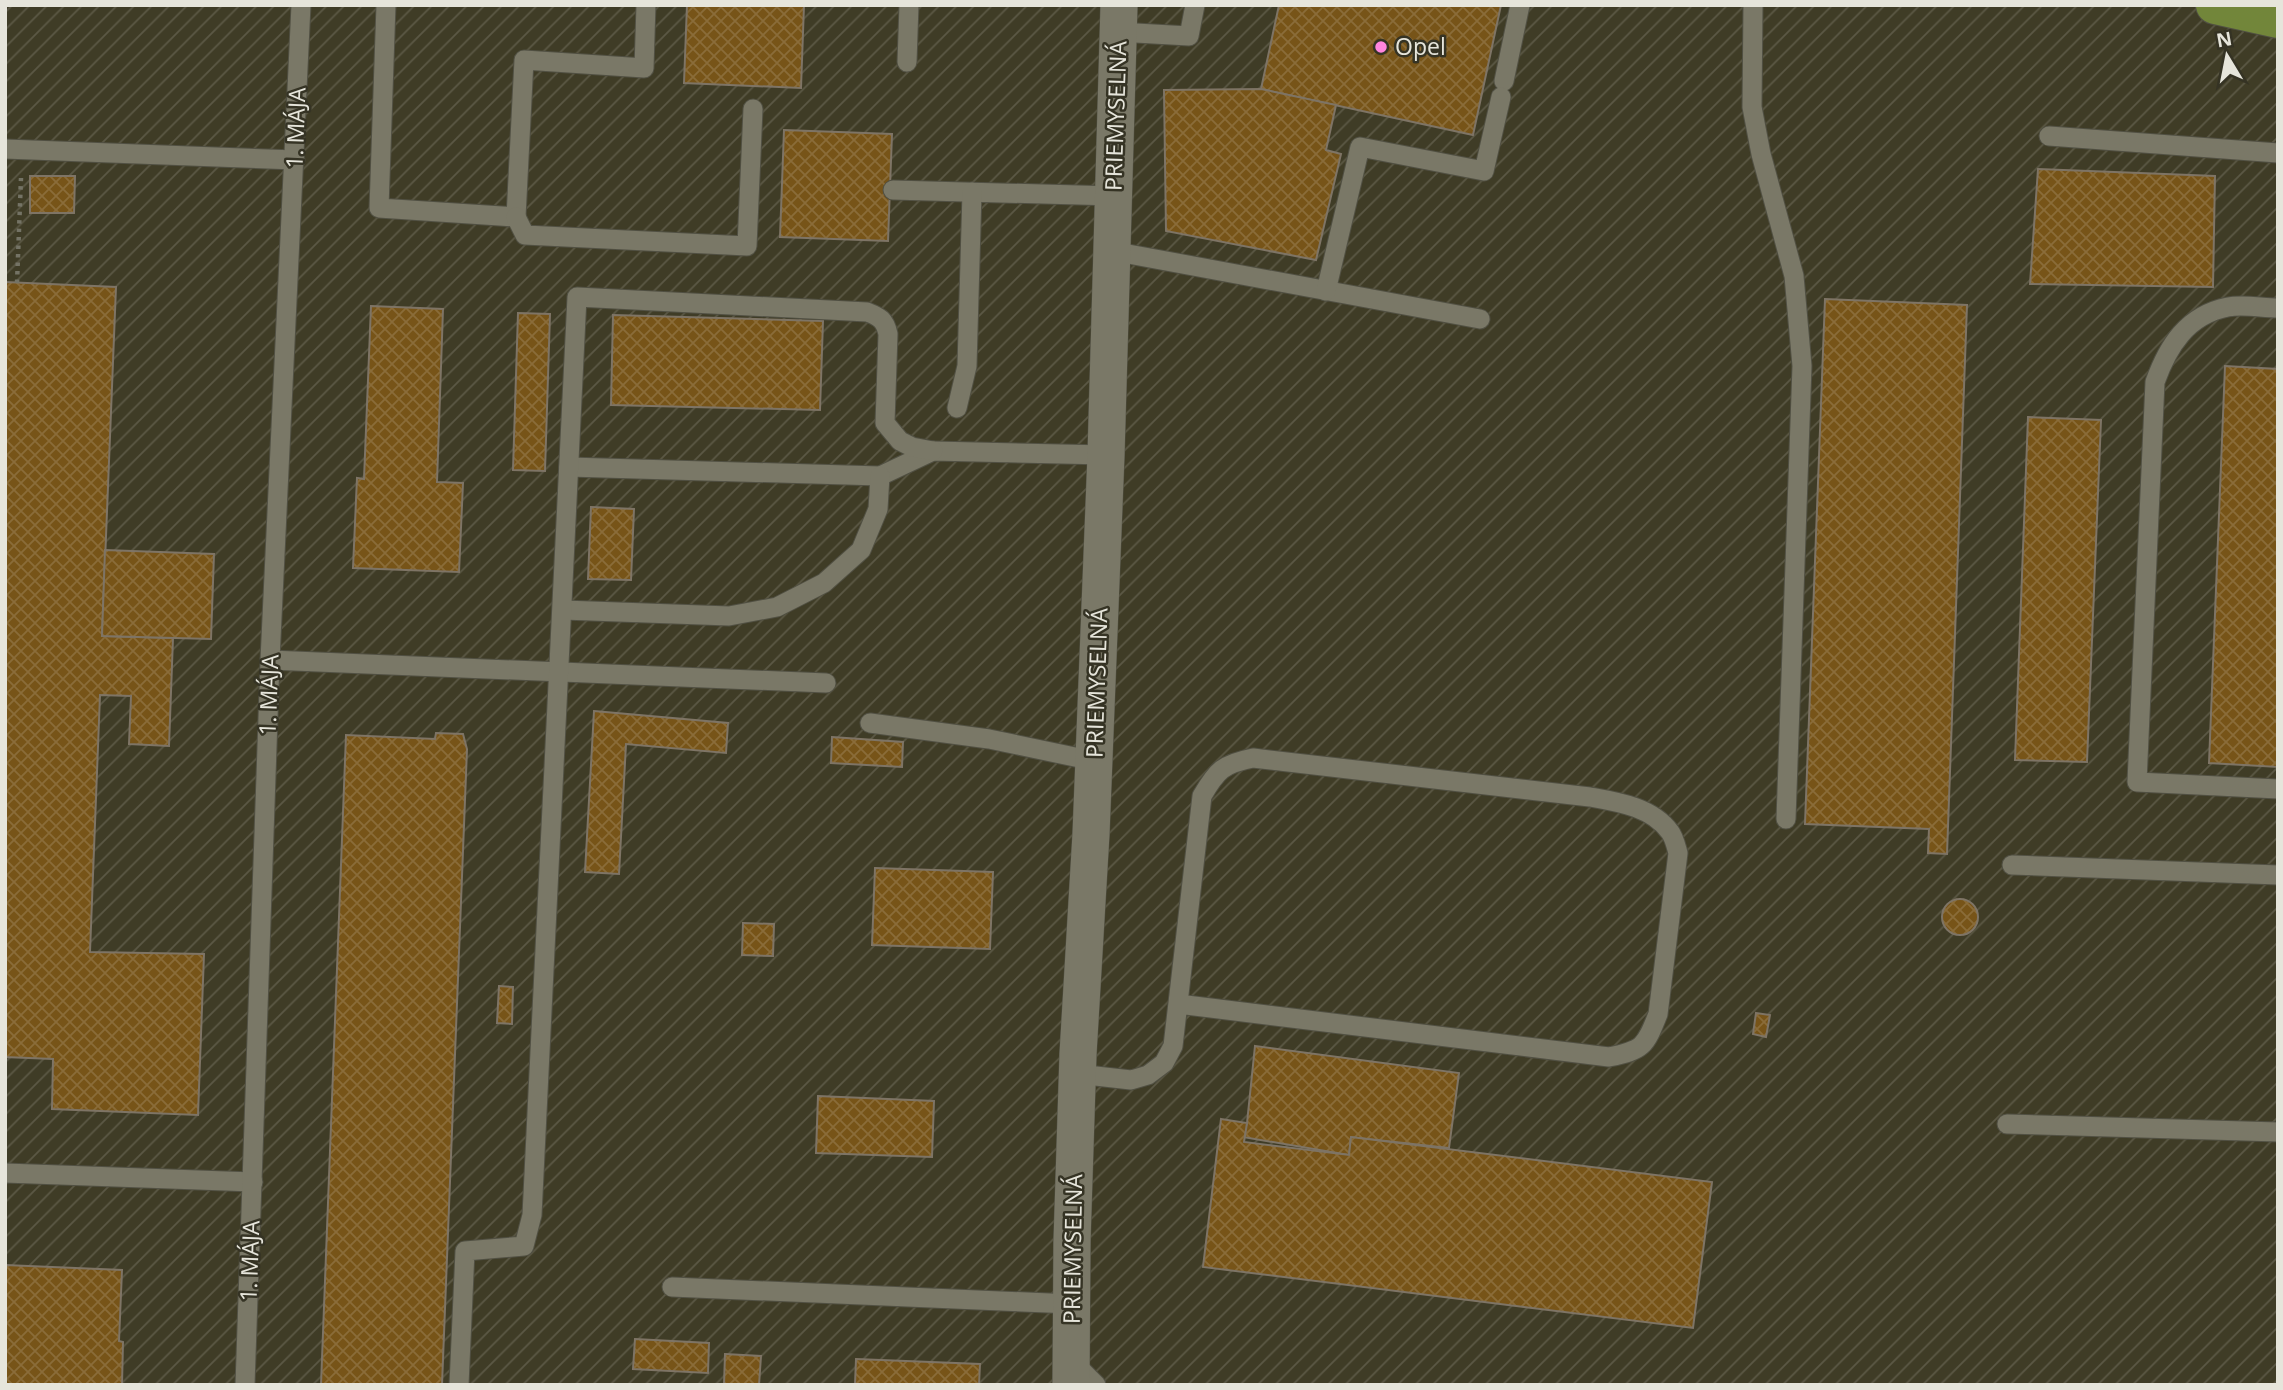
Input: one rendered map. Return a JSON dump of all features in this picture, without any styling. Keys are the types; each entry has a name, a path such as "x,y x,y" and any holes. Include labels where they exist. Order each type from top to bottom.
{"main road":[{"path":"2215,5 2278,19"}],"street":[{"name":"PRIEMYSELNÁ","path":"1080,1377 1072,1304 1072,1241 1106,455 1118,19"}],"lane":[{"name":"1. MÁJA","path":"245,1385 270,660 301,5"},
{"path":"386,5 379,208 516,217"},
{"path":"646,5 644,68 524,60 516,217 525,235 747,246 753,108"},
{"path":"907,62 909,5"},
{"path":"1118,19 1189,36 1195,5"},
{"path":"1326,290 1360,147 1484,171 1520,5"},
{"path":"1753,5 1752,107 1761,155 1794,276 1802,366 1786,819"},
{"path":"2049,136 2278,153"},
{"path":"13,149 295,160"},
{"path":"894,190 1114,196"},
{"path":"957,408 967,366 972,192"},
{"path":"1112,251 1480,319"},
{"path":"459,1385 465,1251 524,1245 532,1215 577,297 867,312 885,322 888,334 885,423 900,441 912,447 933,451 1106,455"},
{"path":"2278,308 2230,307 2206,313 2184,330 2165,355 2155,382 2137,782 2278,789"},
{"path":"569,467 880,476 933,451"},
{"path":"563,610 730,616 778,607 824,583 861,550 878,509 880,476"},
{"path":"270,660 827,683"},
{"path":"870,723 989,739 1094,761"},
{"path":"1078,1074 1131,1080 1148,1075 1164,1063 1173,1046 1202,796 1214,775 1233,762 1253,758 1590,797 1629,805 1655,818 1671,833 1678,853 1658,1014 1649,1038 1635,1052 1609,1057 1178,1004"},
{"path":"2012,865 2278,875"},
{"path":"2007,1124 2278,1132"},
{"path":"5,1173 253,1182"},
{"path":"672,1287 1072,1304"}],"path":[{"path":"13,149 18,282"}],"shaded area":[{"path":"5,5 2278,5 2278,1385 5,1385"}],"building":[{"path":"687,5 804,5 801,88 684,83"},
{"name":"Opel","path":"1279,5 1501,5 1473,135 1261,89"},
{"path":"1261,89 1336,105 1326,150 1341,154 1316,260 1166,231 1164,90"},
{"path":"784,130 892,134 888,241 780,237"},
{"path":"2038,169 2215,176 2213,287 2030,284"},
{"path":"30,176 75,176 74,213 30,213"},
{"path":"5,282 116,287 102,636 173,638 169,746 129,744 131,696 100,695 90,952 204,954 198,1115 52,1109 53,1059 5,1057"},
{"path":"1825,299 1967,305 1947,854 1928,853 1929,829 1805,824"},
{"path":"371,306 443,309 437,482 463,483 459,572 353,568 357,478 364,479"},
{"path":"518,313 550,314 545,471 513,470"},
{"path":"613,315 823,321 820,410 611,405"},
{"path":"2225,366 2278,369 2278,767 2209,763"},
{"path":"2028,417 2101,420 2087,762 2015,760"},
{"path":"591,507 634,509 631,580 588,579"},
{"path":"105,550 214,554 211,639 102,636"},
{"path":"594,711 728,723 726,753 626,744 619,874 585,872"},
{"path":"436,733 463,734 467,749 442,1385 321,1385 346,735 435,739"},
{"path":"832,737 903,742 902,767 831,763"},
{"path":"875,868 993,872 990,949 872,945"},
{"path":"1960,899 1972,905 1978,917 1972,929 1960,935 1948,929 1942,917 1948,905"},
{"path":"743,923 774,924 773,956 742,955"},
{"path":"499,986 513,987 512,1024 497,1023"},
{"path":"1756,1013 1770,1015 1766,1037 1753,1034"},
{"path":"1255,1046 1459,1073 1449,1148 1351,1137 1349,1155 1243,1137 1247,1123"},
{"path":"818,1096 934,1101 932,1157 816,1153"},
{"path":"1221,1119 1247,1123 1244,1142 1349,1155 1351,1137 1712,1182 1693,1328 1203,1267"},
{"path":"5,1265 122,1270 119,1341 123,1342 122,1385 5,1385"},
{"path":"635,1339 709,1343 708,1373 633,1369"},
{"path":"725,1354 761,1356 759,1385 724,1385"},
{"path":"856,1359 980,1364 979,1385 855,1385"}],"place":[{"name":"Opel","path":"1381,47"}]}
